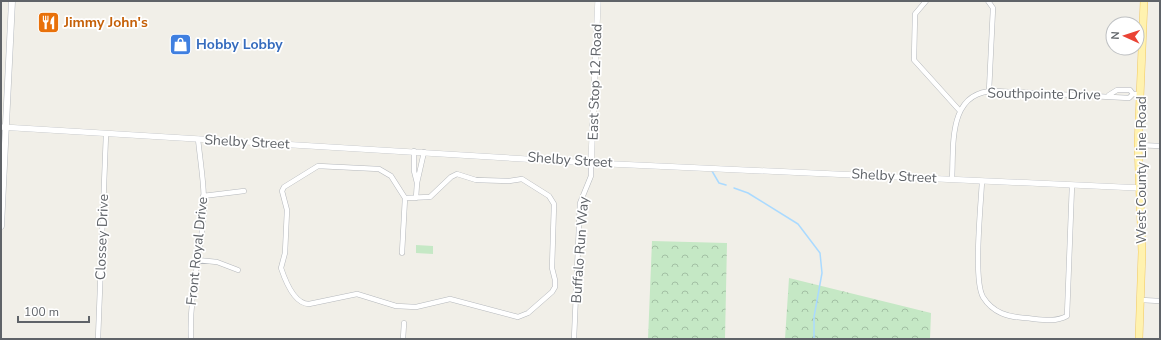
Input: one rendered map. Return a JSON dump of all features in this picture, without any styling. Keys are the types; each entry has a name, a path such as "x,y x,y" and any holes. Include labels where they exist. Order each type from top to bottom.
{"main road":[{"path":"1,226 3,127 12,1"},
{"name":"West County Line Road","path":"1139,339 1142,245 1137,94 1144,1"}],"street":[{"name":"East Stop 12 Road","path":"591,163 598,1"},
{"path":"926,1 914,14 914,60 960,111"},
{"path":"988,1 993,8 989,91"},
{"name":"Southpointe Drive","path":"1109,95 1120,90 1130,90 1137,94"},
{"name":"Southpointe Drive","path":"952,179 955,123 960,111 971,98 989,91 1109,95 1129,98 1137,94"},
{"name":"Shelby Street","path":"3,127 591,163 1140,188"},
{"name":"Clossey Drive","path":"98,339 106,134"},
{"name":"Front Royal Drive","path":"191,339 191,301 202,232 204,196 198,139"},
{"path":"1138,145 1160,146"},
{"path":"414,151 414,171 417,183"},
{"path":"416,198 417,183 424,152"},
{"name":"Buffalo Run Way","path":"574,339 580,204 591,176 591,163"},
{"path":"402,253 405,198 391,176 377,168 321,165 305,173 284,187 282,191 287,210 285,253 281,266 296,298 302,303 309,304 357,294 394,306 416,306 450,300 519,317 527,314 544,300 552,292 555,285 552,268 555,210 552,198 540,190 521,179 509,181 476,180 459,174 452,176 430,197 405,198"},
{"path":"982,181 978,281 983,297 998,312 1008,317 1053,320 1060,320 1067,316 1072,185"},
{"path":"204,196 244,191"},
{"path":"197,260 217,262 238,270"},
{"path":"1140,300 1160,301"},
{"path":"403,339 404,323"}],"green space":[{"path":"652,241 727,243 725,339 648,339"},
{"path":"416,245 433,246 433,254 416,253"},
{"path":"789,278 931,313 930,339 785,339"}],"waterway":[{"path":"712,171 719,183 726,185"},
{"path":"734,188 748,193 798,224 820,253 822,273 814,317 814,339"}],"place":[{"name":"Jimmy John's","path":"48,22"},
{"name":"Hobby Lobby","path":"180,44"}]}
